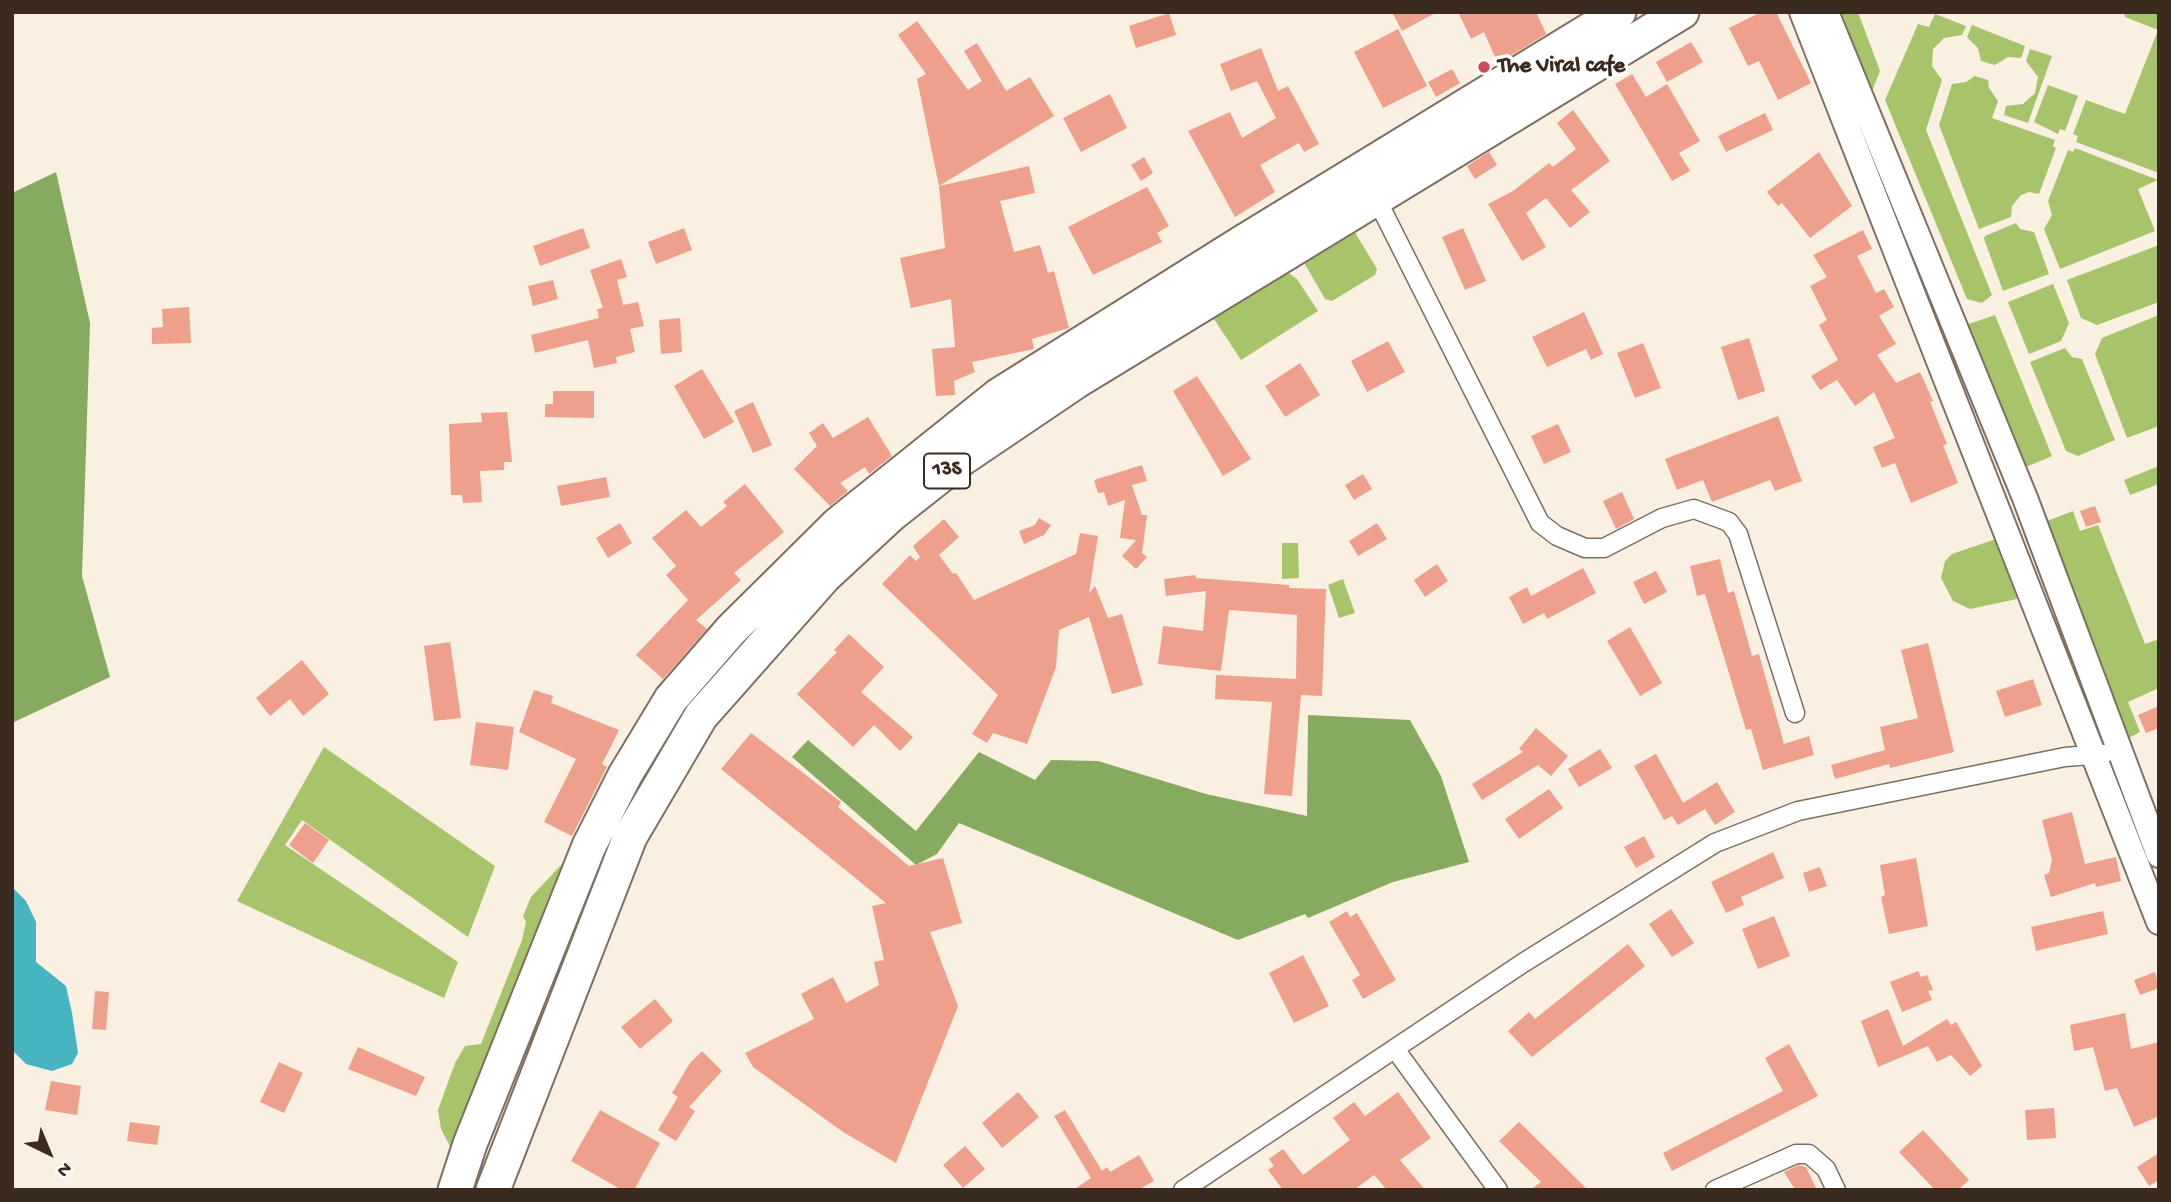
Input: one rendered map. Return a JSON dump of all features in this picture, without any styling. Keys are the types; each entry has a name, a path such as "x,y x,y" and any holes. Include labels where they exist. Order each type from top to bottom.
{"highway":[{"name":"13S","path":"493,1190 630,837 701,716 824,577 892,514 1070,368 1369,183 1619,12"},
{"name":"13S","path":"1369,183 1682,12"},
{"name":"13S","path":"455,1190 470,1144 589,846 625,775 671,699 731,630 838,524 999,395 1070,368"}],"street":[{"path":"1802,12 2106,754 2159,855"},
{"path":"1826,12 2025,498 2159,922"},
{"path":"1369,183 1541,523 1557,536 1586,548 1604,548 1662,518 1694,509 1728,522 1738,534 1795,712"},
{"path":"1183,1190 1523,963 1692,857 1752,827 1807,809 2065,757 2106,754"},
{"path":"1395,1049 1498,1190"},
{"path":"1714,1190 1796,1154 1809,1154 1826,1169 1836,1190"}],"green space":[{"path":"1836,12 1858,12 1880,71 1869,99"},
{"path":"2124,12 2159,12 2159,173 2076,142 2078,136 2073,134 2086,100 2125,114 2158,30 2125,17"},
{"path":"1935,14 1966,26 1962,35 1944,38 1933,49 1932,66 1942,80 1926,130 1992,295 1982,303 1967,299 1885,100 1918,24 1929,27"},
{"path":"1972,25 2025,46 2021,58 2008,57 1995,65 1981,61 1978,48 1967,37"},
{"path":"2030,49 2052,56 2028,123 2004,115 2006,106 2023,104 2035,93 2038,77 2026,61"},
{"path":"1975,76 1988,80 1989,88 1998,101 1992,118 2055,140 2053,146 2056,148 2039,194 2029,192 2021,195 2012,206 2011,217 1979,229 1939,125 1952,84 1966,82"},
{"path":"2048,85 2078,96 2065,131 2060,129 2058,134 2034,122"},
{"path":"2075,148 2158,180 2138,189 2155,231 2060,269 2044,229 2052,215 2048,201 2068,150 2073,152"},
{"path":"56,172 90,323 82,576 110,677 12,723 12,193"},
{"path":"2016,223 2020,229 2034,232 2049,274 2003,291 1984,239 1985,236"},
{"path":"1353,229 1377,269 1375,275 1332,301 1325,299 1302,259"},
{"path":"2159,245 2159,302 2097,325 2081,318 2067,280"},
{"path":"1283,269 1297,279 1318,311 1241,360 1214,319 1213,311"},
{"path":"2053,284 2069,323 2061,341 2029,354 2008,302"},
{"path":"1995,315 2052,456 2019,470 1960,327"},
{"path":"2159,315 2159,426 2127,438 2095,354 2102,338"},
{"path":"2065,348 2072,357 2082,359 2115,440 2078,456 2066,451 2030,362"},
{"path":"2159,466 2159,484 2130,495 2124,480"},
{"path":"2073,511 2080,531 2098,525 2145,644 2159,639 2159,688 2128,702 2140,732 2127,739 2039,524"},
{"path":"1996,539 2017,599 1970,609 1953,601 1941,578 1945,561 1952,554"},
{"path":"1282,543 1298,543 1299,578 1282,579"},
{"path":"1343,579 1355,613 1339,618 1328,585"},
{"path":"1308,715 1410,720 1441,776 1469,862 1393,882 1308,918 1305,914 1238,940 959,823 937,854 916,865 792,757 808,740 916,831 979,752 1035,780 1051,760 1098,761 1206,794 1307,816"},
{"path":"324,747 495,866 468,937 302,820 285,845 458,962 444,998 237,901"},
{"path":"562,864 459,1149 452,1150 441,1129 438,1110 455,1063 465,1046 481,1044 522,940 526,922 523,916 531,897"}],"water":[{"path":"12,887 26,901 36,922 36,962 66,986 72,1013 78,1053 72,1064 52,1071 26,1064 12,1050"}],"building":[{"path":"1392,12 1437,12 1402,31"},
{"path":"1458,12 1536,12 1546,34 1498,64 1484,32 1471,39"},
{"path":"1761,12 1776,12 1811,83 1778,100 1759,61 1748,66 1729,28"},
{"path":"1169,13 1176,35 1136,48 1129,26"},
{"path":"917,21 968,90 982,81 964,51 977,43 1006,91 1030,77 1054,116 939,186 917,79 926,74 898,35"},
{"path":"1398,29 1427,86 1383,108 1354,52"},
{"path":"1691,42 1703,62 1667,82 1656,62"},
{"path":"1261,48 1278,91 1288,86 1319,144 1304,152 1299,143 1260,165 1275,192 1235,217 1188,131 1230,112 1242,138 1276,118 1257,81 1231,91 1220,64"},
{"path":"1452,69 1460,83 1436,97 1428,82"},
{"path":"1632,74 1646,97 1667,84 1700,141 1679,153 1690,171 1672,181 1615,84"},
{"path":"1110,94 1127,128 1081,152 1063,118"},
{"path":"1573,110 1610,161 1571,190 1590,212 1570,228 1546,198 1526,213 1546,247 1522,261 1488,204 1513,191 1549,163 1553,167 1576,149 1557,123"},
{"path":"1765,113 1773,130 1726,152 1718,136"},
{"path":"1489,152 1497,165 1475,179 1467,166"},
{"path":"1819,152 1852,206 1810,238 1782,203 1778,206 1767,192"},
{"path":"1144,157 1153,173 1141,181 1131,165"},
{"path":"1029,166 1035,193 1000,201 1014,252 1040,245 1048,273 1054,271 1069,328 1032,339 1034,349 972,362 975,372 954,381 955,395 936,396 932,349 955,347 951,299 911,308 900,258 945,248 939,186"},
{"path":"1147,187 1169,226 1157,233 1162,242 1093,275 1068,227"},
{"path":"583,228 590,248 540,266 533,246"},
{"path":"684,228 692,250 656,264 648,242"},
{"path":"1463,228 1486,281 1465,290 1442,237"},
{"path":"1863,230 1872,249 1857,256 1876,293 1884,289 1894,307 1879,316 1896,344 1877,355 1896,383 1920,372 1933,401 1930,402 1947,444 1943,445 1958,483 1911,503 1895,463 1882,468 1873,447 1895,438 1874,392 1855,406 1837,380 1820,390 1811,376 1838,360 1819,325 1827,320 1810,286 1827,277 1813,255"},
{"path":"621,259 627,277 617,280 623,305 638,302 644,326 630,329 635,352 616,357 617,363 594,368 588,340 535,353 531,335 599,318 597,309 603,308 590,270"},
{"path":"553,280 558,299 533,306 528,286"},
{"path":"189,307 191,343 152,344 152,328 163,327 162,309"},
{"path":"1584,312 1603,354 1591,360 1586,349 1547,367 1532,337"},
{"path":"680,318 682,352 661,354 659,320"},
{"path":"1749,338 1765,391 1738,400 1721,347"},
{"path":"1388,341 1405,372 1367,392 1351,361"},
{"path":"1643,343 1661,388 1635,398 1617,353"},
{"path":"1300,363 1320,395 1285,417 1265,386"},
{"path":"702,369 734,422 704,439 674,386"},
{"path":"1197,376 1251,459 1223,476 1173,391"},
{"path":"553,391 594,391 594,418 545,417 545,404 553,404"},
{"path":"753,402 772,445 753,453 734,411"},
{"path":"507,412 512,462 504,462 504,470 480,471 482,502 463,503 462,495 451,495 449,424 482,422 481,413"},
{"path":"1778,416 1802,481 1775,491 1770,480 1712,502 1703,480 1677,490 1665,459"},
{"path":"868,417 892,456 869,474 865,467 840,483 848,491 830,506 794,469 817,446 809,433 823,423 833,438"},
{"path":"1558,424 1571,452 1544,464 1531,436"},
{"path":"1142,465 1147,481 1132,485 1142,515 1147,515 1142,553 1147,557 1136,569 1122,556 1136,540 1120,538 1125,500 1108,506 1104,492 1098,493 1094,480"},
{"path":"1363,474 1372,489 1354,500 1345,485"},
{"path":"606,477 610,497 561,506 557,486"},
{"path":"745,484 784,532 734,573 741,580 696,620 707,629 663,679 636,655 688,600 666,575 676,566 652,538 686,510 701,527 727,506 723,502"},
{"path":"1622,492 1634,519 1616,529 1603,501"},
{"path":"2095,506 2101,522 2086,527 2080,511"},
{"path":"1039,518 1051,525 1044,535 1024,544 1019,531 1035,525"},
{"path":"944,519 959,537 939,555 953,574 956,573 974,600 1076,554 1080,533 1098,536 1089,593 1095,586 1108,618 1122,614 1143,685 1112,694 1089,617 1059,630 1056,667 1027,744 993,733 987,743 972,734 998,695 882,584 910,555 916,561 920,557 913,546"},
{"path":"620,523 632,543 608,558 596,538"},
{"path":"1377,523 1387,539 1358,556 1349,541"},
{"path":"1720,559 1728,593 1734,591 1752,656 1759,654 1784,744 1809,736 1814,755 1763,770 1751,729 1746,730 1705,594 1697,596 1690,566"},
{"path":"1437,564 1448,581 1425,597 1414,580"},
{"path":"1583,568 1596,593 1547,619 1544,613 1523,624 1509,597 1527,587 1531,596"},
{"path":"1656,571 1667,592 1644,604 1633,582"},
{"path":"1195,575 1196,578 1289,585 1289,588 1326,589 1322,696 1301,695 1292,796 1264,794 1272,702 1215,699 1216,675 1296,679 1297,615 1229,610 1221,671 1158,664 1163,626 1203,631 1206,591 1166,596 1164,579"},
{"path":"1630,627 1662,683 1640,696 1607,641"},
{"path":"849,634 884,667 861,692 913,737 900,751 874,725 853,747 797,694 837,652 834,650"},
{"path":"450,642 461,718 434,721 424,646"},
{"path":"1928,643 1954,752 1890,768 1889,764 1835,779 1831,765 1885,750 1880,727 1918,718 1901,650"},
{"path":"302,660 329,694 303,716 290,699 270,716 256,698"},
{"path":"2033,679 2042,705 2005,717 1996,691"},
{"path":"534,690 553,696 551,703 619,730 602,764 607,767 572,836 544,822 576,759 519,732"},
{"path":"2159,706 2159,728 2146,733 2138,715"},
{"path":"476,722 514,727 508,770 470,765"},
{"path":"1536,728 1568,756 1551,776 1538,765 1482,800 1472,784 1523,752 1519,749"},
{"path":"751,733 841,802 838,807 909,866 943,858 962,923 930,932 958,1006 896,1163 843,1132 753,1067 745,1053 814,1019 801,994 833,977 846,1003 879,985 874,962 884,960 872,906 886,903 721,769"},
{"path":"1600,749 1612,768 1579,787 1568,769"},
{"path":"1656,754 1683,803 1717,782 1735,812 1715,825 1705,809 1678,825 1672,816 1664,820 1634,766"},
{"path":"1549,789 1563,808 1519,839 1505,819"},
{"path":"2072,812 2085,864 2116,857 2121,881 2096,887 2095,883 2051,897 2044,875 2049,873 2052,860 2042,820"},
{"path":"305,823 329,840 313,863 289,845"},
{"path":"1644,836 1655,857 1636,868 1624,847"},
{"path":"1773,852 1784,878 1741,897 1744,905 1726,913 1711,882"},
{"path":"1916,858 1928,926 1889,934 1881,897 1885,895 1880,865"},
{"path":"1820,867 1827,886 1809,892 1803,873"},
{"path":"1671,909 1694,943 1672,957 1649,924"},
{"path":"1347,911 1350,917 1357,913 1396,980 1363,999 1352,980 1360,975 1329,922"},
{"path":"2103,911 2108,934 2036,951 2031,927"},
{"path":"1774,916 1790,956 1758,969 1742,929"},
{"path":"1628,944 1645,966 1532,1057 1508,1031 1529,1012 1535,1019"},
{"path":"1303,955 1329,1006 1294,1023 1269,973"},
{"path":"1918,971 1921,977 1927,975 1933,990 1928,991 1932,1000 1902,1012 1890,982"},
{"path":"2155,972 2159,988 2140,995 2134,980"},
{"path":"95,991 109,992 106,1030 92,1029"},
{"path":"655,999 673,1021 640,1049 621,1027"},
{"path":"1888,1009 1903,1046 1947,1019 1951,1025 1956,1022 1982,1066 1970,1076 1951,1055 1937,1062 1928,1046 1878,1067 1861,1021"},
{"path":"2125,1013 2131,1049 2159,1042 2159,1116 2134,1127 2117,1088 2105,1091 2093,1047 2074,1051 2070,1025"},
{"path":"1789,1044 1818,1096 1672,1171 1663,1153 1783,1091 1765,1058"},
{"path":"358,1047 425,1077 416,1096 348,1069"},
{"path":"702,1051 722,1071 689,1107 695,1111 676,1141 658,1130 678,1097 672,1093 690,1063"},
{"path":"279,1062 303,1073 284,1113 260,1102"},
{"path":"51,1081 81,1086 77,1115 45,1110"},
{"path":"1018,1092 1039,1117 1002,1148 982,1123"},
{"path":"1398,1092 1431,1138 1400,1160 1425,1190 1387,1190 1374,1175 1354,1190 1283,1190 1268,1170 1274,1166 1269,1159 1283,1149 1303,1175 1350,1140 1333,1118 1354,1102 1365,1116"},
{"path":"2054,1108 2056,1138 2027,1140 2025,1110"},
{"path":"600,1110 660,1143 634,1190 622,1190 571,1161"},
{"path":"1065,1110 1102,1171 1107,1167 1110,1172 1139,1155 1154,1181 1138,1190 1073,1190 1091,1178 1054,1116"},
{"path":"130,1122 160,1126 157,1145 127,1141"},
{"path":"1519,1122 1588,1190 1530,1190 1541,1182 1499,1141"},
{"path":"1923,1130 1969,1180 1958,1190 1935,1190 1899,1152"},
{"path":"965,1146 985,1169 963,1188 943,1165"},
{"path":"2159,1153 2159,1180 2149,1186 2137,1167"},
{"path":"1798,1165 1806,1167 1817,1190 1797,1190 1792,1185 1784,1172"}],"place":[{"name":"The Viral cafe","path":"1484,67"}]}
